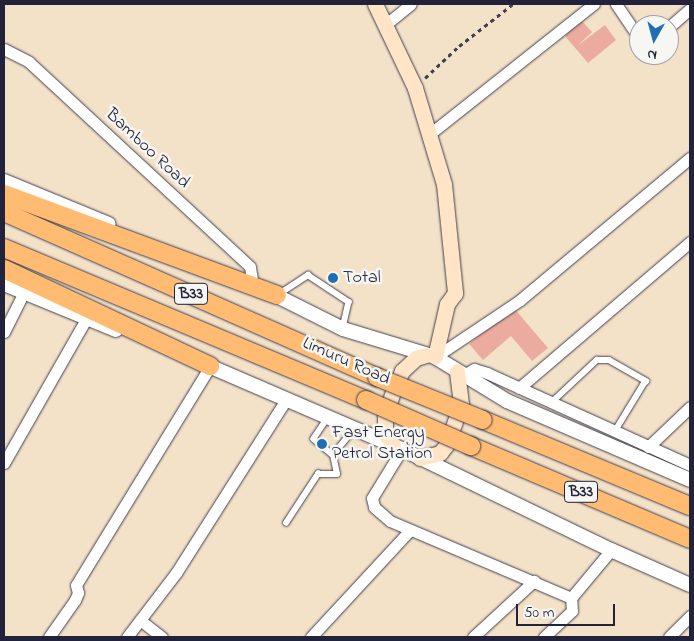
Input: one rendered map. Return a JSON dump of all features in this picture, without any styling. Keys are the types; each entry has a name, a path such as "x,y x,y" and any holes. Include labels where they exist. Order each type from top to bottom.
{"highway":[{"path":"4,194 277,295"},
{"name":"Limuru Road","path":"4,212 377,377 690,506"},
{"name":"Limuru Road","path":"4,248 690,539"},
{"path":"4,269 210,366"}],"main road":[{"path":"375,4 415,88 431,133 444,184 455,293 447,304 430,356 416,358 402,371 393,392 385,416 385,433 398,447"},
{"path":"420,458 440,453 447,444 461,404 461,373"}],"street":[{"path":"385,25 410,4"},
{"path":"431,133 594,4"},
{"path":"616,4 629,23"},
{"path":"679,18 690,8"},
{"name":"Bamboo Road","path":"4,49 29,62 250,267 253,285"},
{"path":"430,356 520,300 690,158"},
{"path":"4,180 277,295 343,329 430,356 507,401 690,480"},
{"path":"519,388 690,242"},
{"path":"4,284 86,319 210,366 285,401 398,447 610,550 690,585"},
{"path":"4,332 24,292"},
{"path":"4,463 86,319"},
{"path":"49,637 75,600 78,593 76,585 210,366"},
{"path":"461,373 479,370 614,433 690,465"},
{"path":"127,637 176,573 285,401"},
{"path":"648,447 690,407"},
{"path":"398,447 372,498 380,514 410,530 534,581 570,598"},
{"path":"311,637 410,530"},
{"path":"544,637 572,611 570,598 610,550"},
{"path":"473,637 534,581"},
{"path":"669,637 690,616"},
{"path":"140,620 162,637"}],"lane":[{"path":"277,295 308,275 349,302 343,329"},
{"path":"551,403 597,360 609,360 646,380 614,433"},
{"path":"286,523 318,474 337,474 333,455 314,439 328,418"},
{"path":"333,455 354,429"}],"path":[{"path":"415,88 459,46 514,4"}],"building":[{"path":"581,20 592,32 577,46 605,25 616,40 588,63 565,36"},
{"path":"513,307 548,348 532,361 511,336 483,360 469,344"}],"place":[{"name":"Total","path":"333,278"},
{"name":"Fast Energy Petrol Station","path":"322,444"}]}
